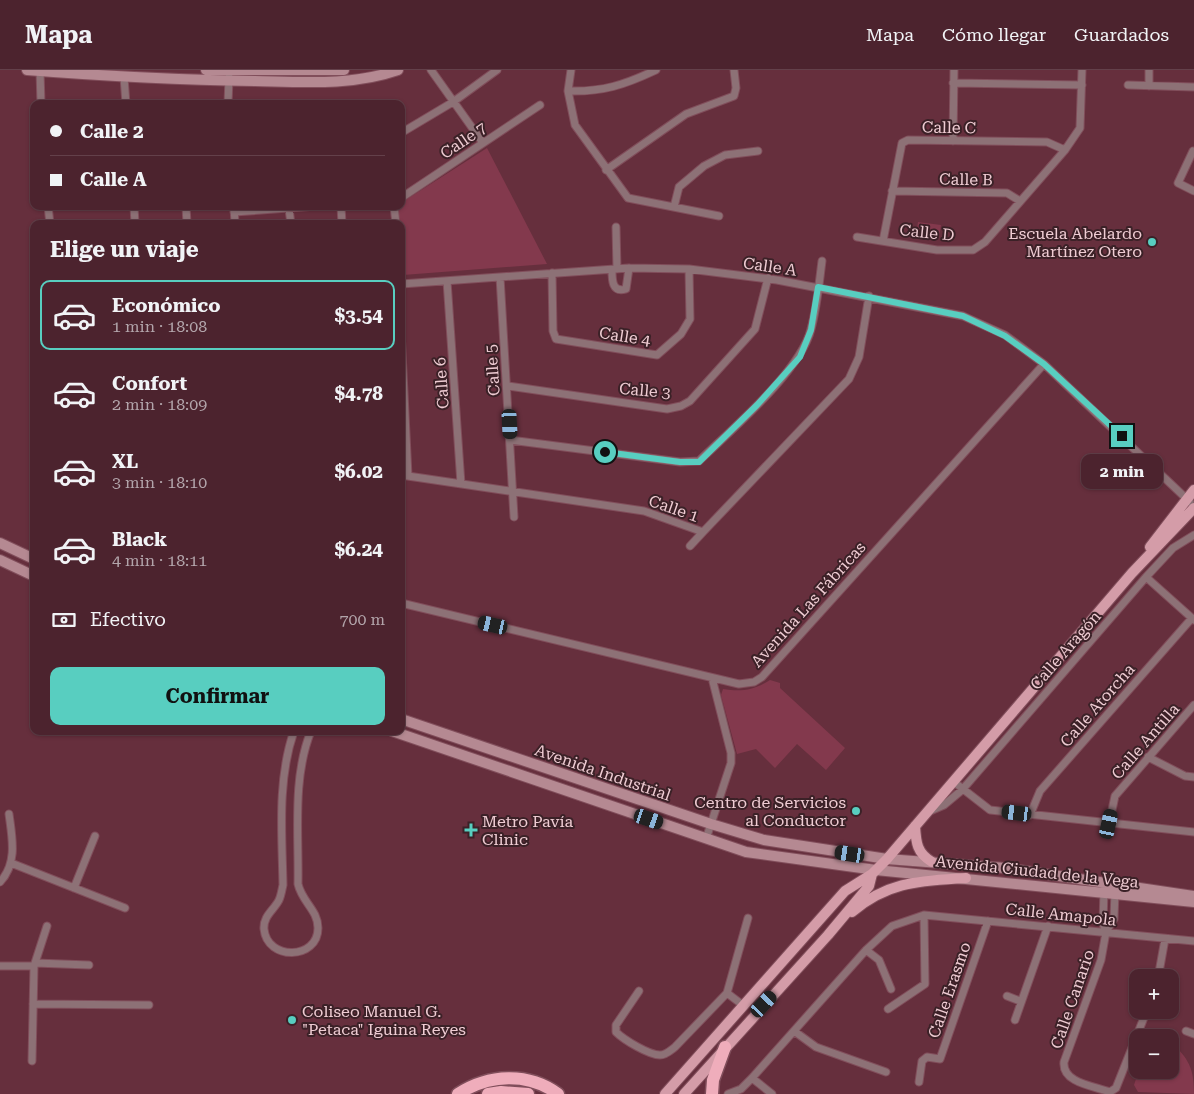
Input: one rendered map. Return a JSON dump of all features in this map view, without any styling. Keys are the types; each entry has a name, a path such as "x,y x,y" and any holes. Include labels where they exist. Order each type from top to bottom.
{"highway":[{"path":"712,1094 713,1080 725,1047"},
{"path":"458,1094 482,1082 503,1078 535,1082 558,1094"},
{"path":"488,1094 501,1092 528,1094"}],"main road":[{"path":"665,1094 845,892 874,872 887,859 1192,504 1194,490"},
{"path":"915,826 917,848 922,856 932,862"},
{"path":"684,1094 828,934 869,886 874,872"},
{"path":"828,934 854,910 880,892 906,883 966,878"}],"street":[{"path":"28,70 124,77 344,70"},
{"path":"206,70 229,74 337,82 364,79 398,70"},
{"path":"431,70 483,143"},
{"path":"405,131 453,102 497,70"},
{"path":"571,70 568,91 575,125 628,198 719,216"},
{"path":"568,91 594,92 625,85 656,70"},
{"path":"606,170 686,114 734,96 736,88 734,70"},
{"path":"953,141 954,70"},
{"path":"1020,201 1065,150 1080,128 1082,70"},
{"path":"1150,70 1150,86"},
{"path":"40,71 41,100"},
{"path":"228,100 229,74"},
{"path":"124,77 126,100"},
{"path":"953,83 1082,84"},
{"path":"1128,86 1194,87"},
{"name":"Calle 7","path":"405,195 540,105"},
{"name":"Calle C","path":"884,241 902,143 908,140 1048,142 1065,150"},
{"path":"674,207 679,187 704,166 725,155 758,151"},
{"path":"1193,151 1178,184 1194,191"},
{"name":"Calle B","path":"892,191 1007,194 1020,201"},
{"name":"Calle D","path":"857,238 937,250 973,250 985,242 1020,201"},
{"path":"616,227 613,284 616,288 626,289 629,268"},
{"path":"510,440 680,462 699,462 757,405 800,357 811,330 822,261"},
{"name":"Calle A","path":"405,284 629,268 689,269 768,278 869,296 963,316 1005,336 1044,364 1192,504"},
{"name":"Calle 4","path":"552,273 553,331 556,339 657,355 681,334 690,318 689,269"},
{"name":"Calle 5","path":"500,277 508,386 514,517"},
{"name":"Calle 3","path":"508,386 667,409 681,406 690,401 755,329 768,278"},
{"name":"Calle 6","path":"447,281 461,484"},
{"name":"Calle 1","path":"405,475 644,511 703,532 849,379 860,357 869,296"},
{"name":"Avenida Las Fábricas","path":"405,604 738,684 754,682 762,677 1044,364"},
{"path":"690,546 703,532"},
{"name":"Calle Aragón","path":"928,812 944,806 962,790 1146,577 1173,548 1194,535"},
{"path":"0,544 30,557"},
{"path":"0,560 30,574"},
{"path":"1146,577 1193,619"},
{"name":"Calle Atorcha","path":"1030,815 1040,791 1193,619"},
{"path":"706,838 731,763 732,753 712,678"},
{"name":"Calle Antilla","path":"1109,824 1115,796 1194,705"},
{"name":"Avenida Industrial","path":"405,720 711,824 764,840 887,859"},
{"path":"293,735 284,782 283,885 279,900 270,909 264,928 267,941 275,949 287,953 307,949 315,941 318,931 314,910 301,895 298,884 300,782 303,757 311,735"},
{"name":"Avenida Industrial","path":"404,735 746,852 874,872"},
{"path":"1148,757 1185,776 1194,777"},
{"path":"954,782 990,810 1194,832"},
{"path":"0,882 11,863 13,850 9,814"},
{"path":"74,888 95,836"},
{"name":"Avenida Ciudad de la Vega","path":"887,859 1005,868 1104,889"},
{"path":"11,863 125,908"},
{"name":"Avenida Ciudad de la Vega","path":"874,872 1194,896"},
{"name":"Calle Canario","path":"1104,889 1103,924 1106,932 1101,960 1064,1062 1063,1070 1068,1077 1110,1092 1117,1091 1144,1019"},
{"path":"1106,932 1114,919 1115,890"},
{"name":"Avenida Ciudad de la Vega","path":"1115,890 1194,902"},
{"path":"888,1009 925,984 924,915"},
{"name":"Calle Amapola","path":"728,1094 741,1089 752,1078 866,950 892,926 924,915 1194,942"},
{"path":"639,991 616,1025 616,1032 626,1041 659,1055 675,1047 727,993 748,918"},
{"name":"Calle Erasmo","path":"919,1082 922,1061 927,1057 940,1058 988,921"},
{"path":"32,1061 34,965 47,926"},
{"path":"1015,1020 1048,926"},
{"path":"1160,969 1165,939"},
{"path":"866,950 879,960 891,989"},
{"path":"0,966 89,965"},
{"path":"727,993 744,1006"},
{"path":"1007,996 1020,1002"},
{"path":"33,1004 149,1005"},
{"path":"794,1031 816,1047 886,1072"},
{"path":"1186,1031 1194,1034"},
{"path":"752,1078 772,1094"}],"shaded area":[{"path":"487,148 547,264 405,275 405,220 399,220 398,210 405,210 405,200"},
{"path":"918,222 941,225 939,239 916,235"},
{"path":"770,680 780,683 780,688 845,748 826,770 797,744 775,768 756,749 737,754 721,695 723,689 748,689"},
{"path":"1179,1050 1189,1064 1193,1077 1194,1094 1138,1092 1134,1085 1136,1079 1179,1079"}],"place":[{"name":"Escuela Abelardo Martínez Otero","path":"1152,242"},
{"name":"Centro de Servicios al Conductor","path":"856,811"},
{"name":"Metro Pavía Clinic","path":"471,830"},
{"name":"Coliseo Manuel G. \"Petaca\" Iguina Reyes","path":"292,1020"}],"route":[{"path":"605,452 680,462 699,462 757,405 800,357 811,330 818,287 963,316 1005,336 1044,364 1122,436"}]}
